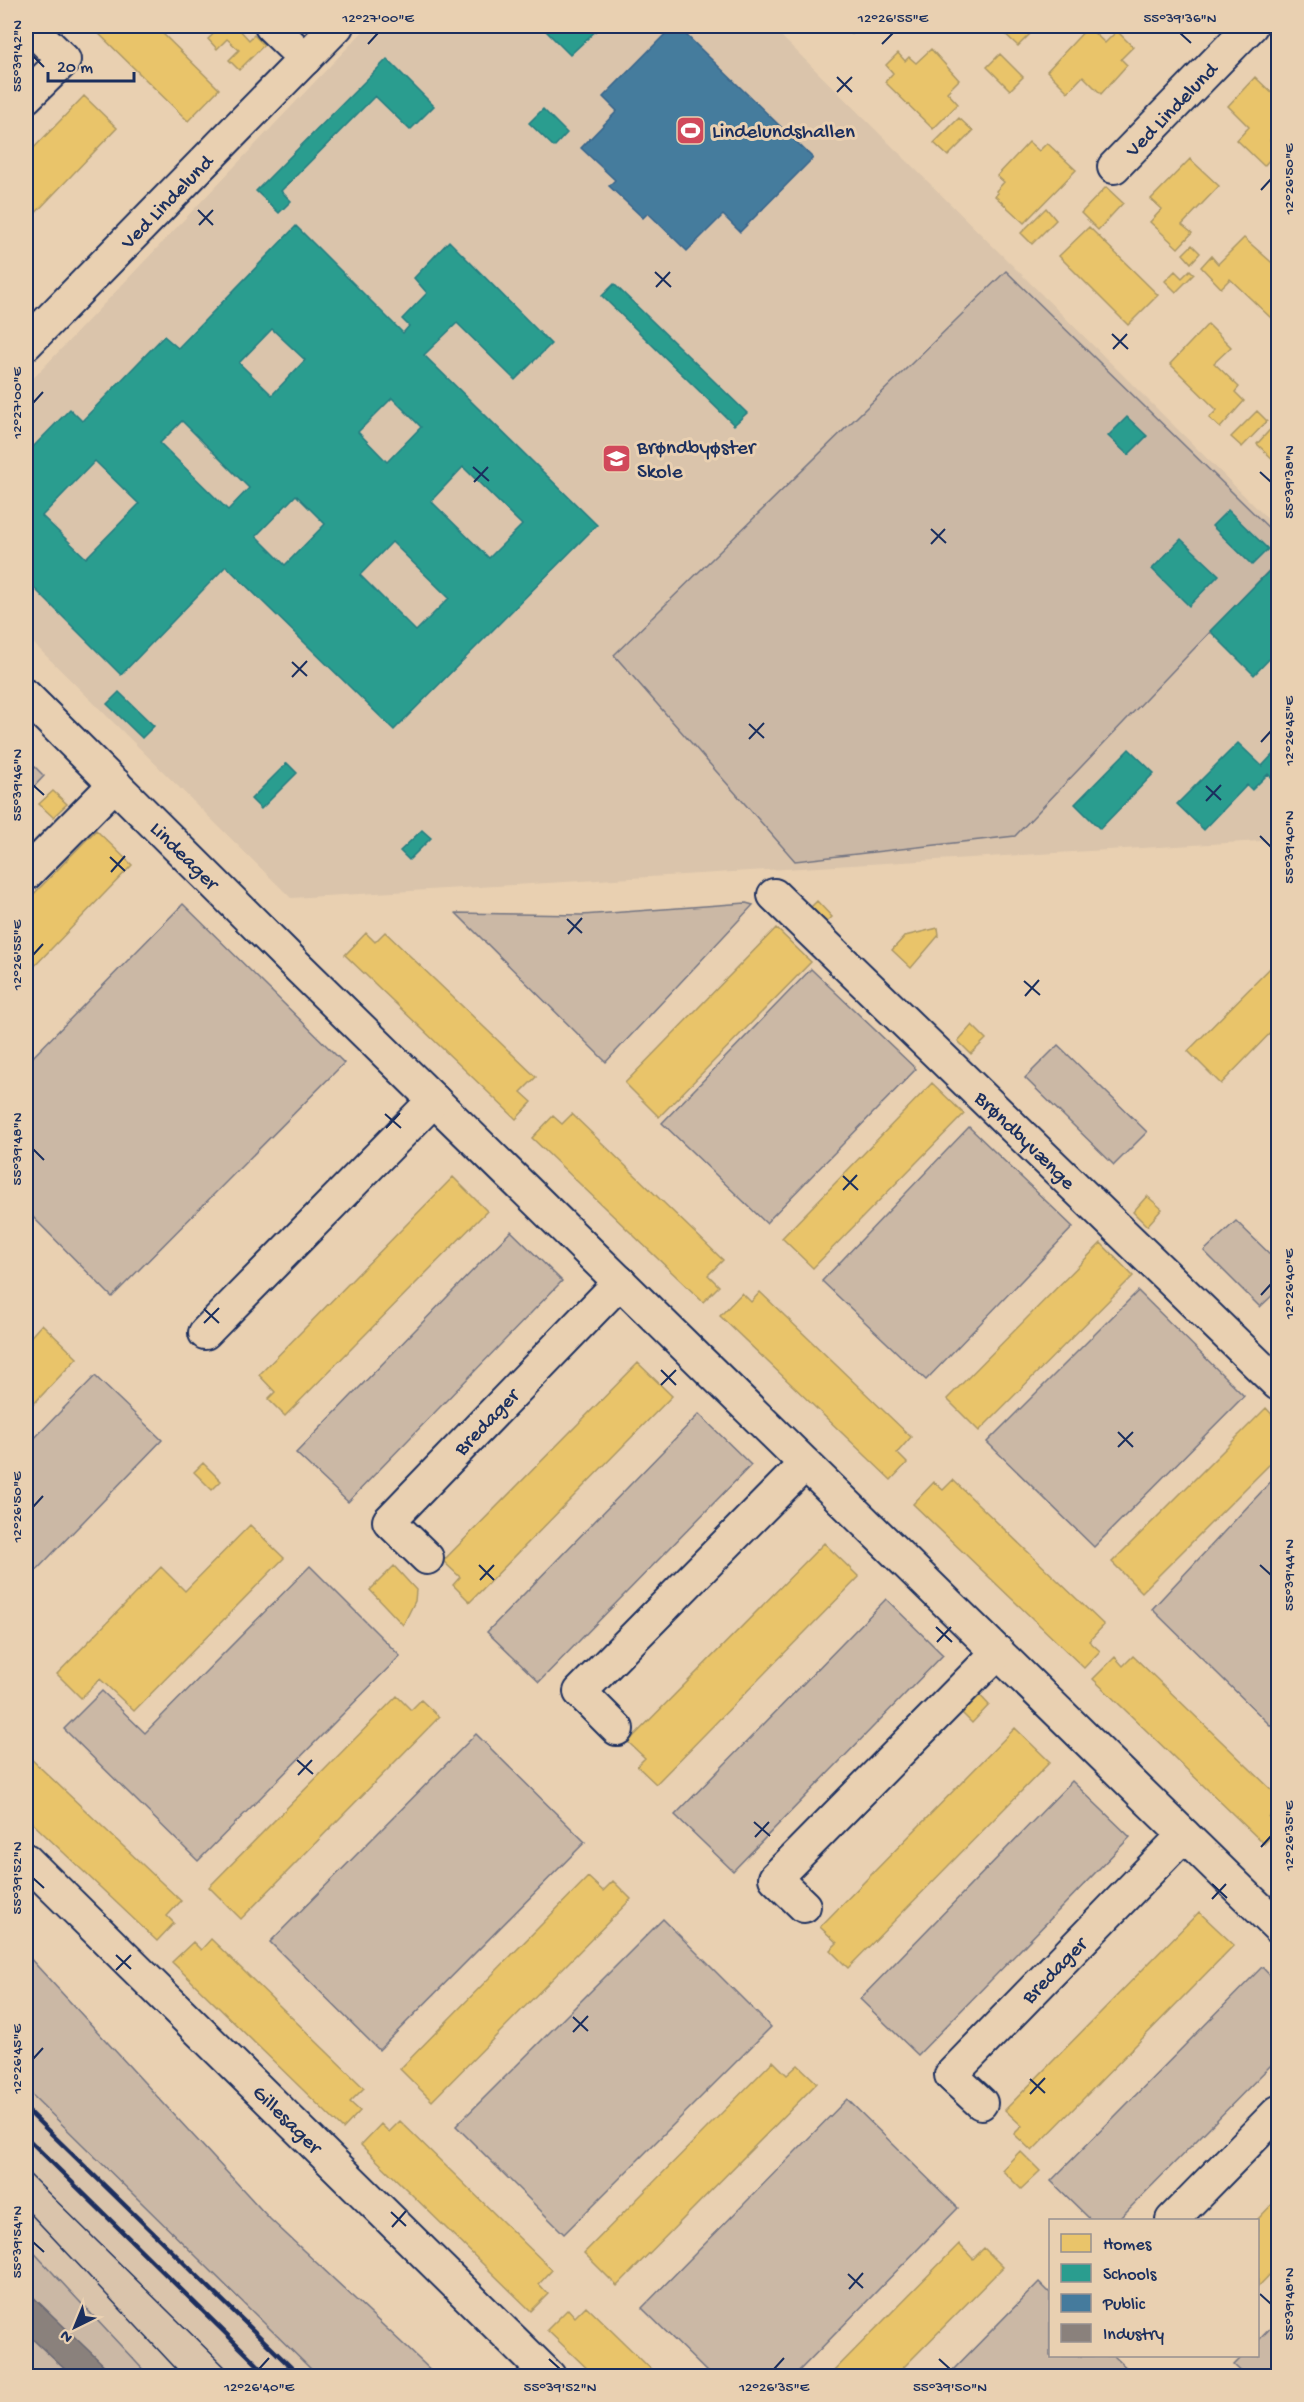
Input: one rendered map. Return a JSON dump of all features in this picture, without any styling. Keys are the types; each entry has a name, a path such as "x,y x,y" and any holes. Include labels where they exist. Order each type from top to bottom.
{"street":[{"path":"26,97 64,60 29,26"},
{"path":"271,26 304,59"},
{"name":"Ved Lindelund","path":"26,344 337,26"},
{"name":"Ved Lindelund","path":"1114,167 1251,26"},
{"name":"Lindeager","path":"26,696 434,1100"},
{"path":"26,874 115,784"},
{"name":"Brøndbyvænge","path":"774,895 1278,1384"},
{"path":"206,1333 434,1100 1278,1927"},
{"name":"Bredager","path":"427,1558 389,1521 620,1282"},
{"path":"617,1729 580,1692 806,1464"},
{"path":"804,1906 775,1878 998,1652"},
{"name":"Bredager","path":"981,2103 951,2075 1184,1834"},
{"name":"Gillesager","path":"26,1860 549,2376"},
{"path":"1173,2219 1278,2112"}],"shaded area":[{"name":"Brøndbyøster Skole","path":"368,26 771,26 1278,529 1278,840 291,898 26,636 26,386"},
{"path":"1006,271 1278,537 1278,561 1015,836 795,861 614,655"},
{"path":"26,758 44,776 26,795"},
{"path":"746,903 753,905 606,1062 456,913 582,915"},
{"path":"183,904 344,1063 112,1297 26,1210 26,1064"},
{"path":"811,969 916,1069 766,1223 662,1123"},
{"path":"1058,1045 1147,1132 1114,1165 1025,1078"},
{"path":"969,1127 1073,1227 926,1380 822,1281"},
{"path":"1236,1221 1278,1262 1278,1290 1260,1307 1204,1251"},
{"path":"511,1231 562,1281 348,1502 296,1453"},
{"path":"1138,1291 1244,1396 1094,1547 987,1442"},
{"path":"95,1376 162,1440 26,1581 26,1447"},
{"path":"699,1414 751,1465 539,1682 487,1632"},
{"path":"1278,1474 1278,1733 1152,1609"},
{"path":"310,1566 400,1656 198,1861 64,1729 102,1691 145,1733"},
{"path":"886,1599 943,1655 733,1871 675,1815"},
{"path":"476,1734 585,1842 379,2050 270,1942"},
{"path":"1072,1781 1130,1837 918,2055 860,1999"},
{"path":"663,1919 771,2027 564,2234 456,2126"},
{"path":"26,1954 270,2219 437,2376 318,2376 26,2089"},
{"path":"1262,1967 1278,1984 1278,2058 1119,2219 1090,2219 1051,2181"},
{"path":"26,2089 318,2376 149,2376 26,2244"},
{"path":"847,2099 958,2208 794,2376 711,2376 642,2308"},
{"path":"26,2244 149,2376 26,2376"},
{"path":"1039,2282 1049,2292 1049,2357 1115,2357 1135,2376 947,2376"},
{"path":"1278,2320 1278,2376 1246,2376 1234,2365 1242,2357 1259,2357 1259,2340"}],"building: Homes":[{"path":"91,26 155,26 219,89 188,121"},
{"path":"222,26 240,26 238,28 249,40 254,35 264,45 239,70 229,60 239,50 227,39 217,49 208,39"},
{"path":"843,26 861,26 852,34"},
{"path":"997,26 1038,26 1018,46"},
{"path":"1088,27 1105,43 1117,31 1133,47 1121,59 1127,65 1101,94 1083,76 1068,92 1047,71"},
{"path":"931,49 959,80 947,92 958,104 933,129 885,82 893,73 886,65 898,53 905,61 909,57 916,63"},
{"path":"1000,54 1023,77 1010,90 987,67"},
{"path":"1255,77 1278,99 1278,131 1270,140 1278,150 1264,166 1237,140 1249,127 1228,106"},
{"path":"84,96 117,128 26,223 26,156"},
{"path":"959,118 973,131 948,156 934,143"},
{"path":"1029,142 1039,151 1047,143 1076,170 1024,223 995,196 998,193 996,191 1004,182 997,176"},
{"path":"1190,159 1219,186 1182,225 1192,233 1178,248 1150,222 1162,209 1151,199"},
{"path":"1106,187 1123,203 1098,230 1081,213"},
{"path":"1046,208 1056,220 1032,244 1021,233"},
{"path":"1089,227 1158,295 1128,325 1059,256"},
{"path":"1244,238 1278,268 1278,312 1272,319 1230,279 1221,288 1201,267 1211,256 1218,264"},
{"path":"1192,245 1200,253 1191,263 1183,254"},
{"path":"1190,270 1194,274 1176,292 1165,281 1175,271 1182,278"},
{"path":"1208,324 1231,347 1214,363 1239,387 1235,392 1244,401 1220,428 1209,418 1217,410 1170,364"},
{"path":"1257,411 1267,421 1242,447 1231,437"},
{"path":"1278,421 1278,464 1257,444"},
{"path":"53,791 67,804 53,817 39,804"},
{"path":"96,830 132,865 26,975 26,902"},
{"path":"817,901 832,917 824,925 809,909"},
{"path":"776,928 811,962 659,1117 625,1083"},
{"path":"938,928 939,935 911,968 892,950 905,936"},
{"path":"385,932 536,1077 521,1092 532,1102 516,1119 345,955 366,933 375,942"},
{"path":"1278,960 1278,1025 1221,1084 1188,1051"},
{"path":"972,1025 986,1039 971,1054 958,1041"},
{"path":"932,1083 964,1114 813,1268 782,1238"},
{"path":"572,1114 723,1260 708,1275 719,1286 703,1302 532,1138 553,1116 562,1124"},
{"path":"453,1177 487,1211 285,1416 268,1399 275,1392 259,1375"},
{"path":"1147,1196 1162,1209 1147,1226 1133,1212"},
{"path":"1101,1243 1133,1276 979,1431 947,1399"},
{"path":"760,1292 911,1437 897,1453 907,1463 891,1480 720,1316 742,1293 751,1302"},
{"path":"42,1324 77,1358 26,1412 26,1342"},
{"path":"638,1363 672,1396 470,1602 453,1585 460,1577 443,1561"},
{"path":"1266,1408 1278,1421 1278,1456 1142,1592 1112,1562"},
{"path":"203,1463 221,1481 212,1490 194,1472"},
{"path":"953,1480 1104,1625 1089,1641 1100,1651 1084,1668 913,1504 934,1482 943,1490"},
{"path":"250,1525 284,1558 134,1711 100,1679 81,1698 57,1674 161,1567 185,1591"},
{"path":"824,1543 859,1577 656,1784 637,1766 645,1758 628,1742"},
{"path":"394,1566 416,1590 415,1601 403,1625 370,1590"},
{"path":"1133,1656 1278,1796 1278,1807 1269,1817 1278,1829 1264,1844 1093,1679 1115,1657 1123,1666"},
{"path":"976,1691 989,1705 972,1723 958,1709"},
{"path":"397,1696 411,1710 421,1700 439,1717 241,1919 209,1887"},
{"path":"1015,1728 1050,1762 848,1968 830,1950 837,1943 820,1927"},
{"path":"28,1756 181,1901 167,1916 174,1923 157,1941 26,1817 26,1758"},
{"path":"588,1877 603,1891 613,1881 631,1899 432,2101 400,2069"},
{"path":"1199,1912 1234,1945 1032,2151 1014,2134 1022,2126 1005,2110"},
{"path":"211,1939 364,2088 350,2102 360,2111 343,2129 172,1962 193,1942 201,1950"},
{"path":"773,2061 787,2075 798,2065 817,2083 617,2286 584,2253"},
{"path":"400,2121 552,2270 539,2284 548,2294 531,2311 361,2145 381,2124 389,2132"},
{"path":"1020,2151 1040,2171 1021,2189 1002,2170"},
{"path":"1278,2198 1278,2266 1259,2286 1259,2219"},
{"path":"959,2244 973,2259 984,2248 1003,2267 895,2376 829,2376"},
{"path":"586,2306 658,2376 595,2376 547,2330 568,2309 575,2317"}],"building: Schools":[{"path":"541,26 601,26 570,55"},
{"path":"387,59 434,106 410,130 375,96 281,191 291,201 279,213 256,191"},
{"path":"543,109 567,133 554,147 529,123"},
{"path":"296,226 403,333 409,326 402,319 427,293 414,278 449,241 551,344 515,380 457,323 424,355 597,525 394,730 226,566 121,675 26,580 26,454 70,409 82,421 164,336 178,348","holes":["272,329 305,360 272,395 239,363","392,398 421,427 387,462 358,432","182,421 249,488 228,510 160,443","95,461 139,504 86,558 42,516","463,467 522,525 489,558 431,501","296,495 325,524 285,565 256,536","392,542 449,598 416,631 360,575"]},
{"path":"614,284 747,413 734,425 602,296"},
{"path":"1127,417 1147,436 1128,455 1108,436"},
{"path":"1228,510 1268,549 1252,565 1212,526"},
{"path":"1181,539 1219,575 1189,606 1152,569"},
{"path":"1278,562 1278,650 1254,675 1210,631"},
{"path":"119,692 154,726 142,738 107,704"},
{"path":"1238,743 1262,766 1278,749 1278,784 1268,774 1252,790 1247,785 1204,830 1177,804"},
{"path":"1129,749 1154,773 1100,829 1075,804"},
{"path":"287,763 297,773 261,809 251,799"},
{"path":"422,830 431,838 409,860 400,851"}],"building: Public":[{"name":"Lindelundshallen","path":"673,26 677,26 813,158 740,232 723,215 687,251 648,213 643,218 609,186 615,180 581,148 617,111 603,97"}],"building: Industry":[{"path":"26,2290 115,2376 72,2376 26,2333"}],"tram line":[{"path":"26,2171 234,2376"},
{"path":"26,2209 183,2376"}],"railway":[{"path":"26,2109 300,2376"},
{"path":"26,2137 269,2376"}],"place":[{"name":"Lindelundshallen","path":"691,130"},
{"name":"Brøndbyøster Skole","path":"616,458"}]}
